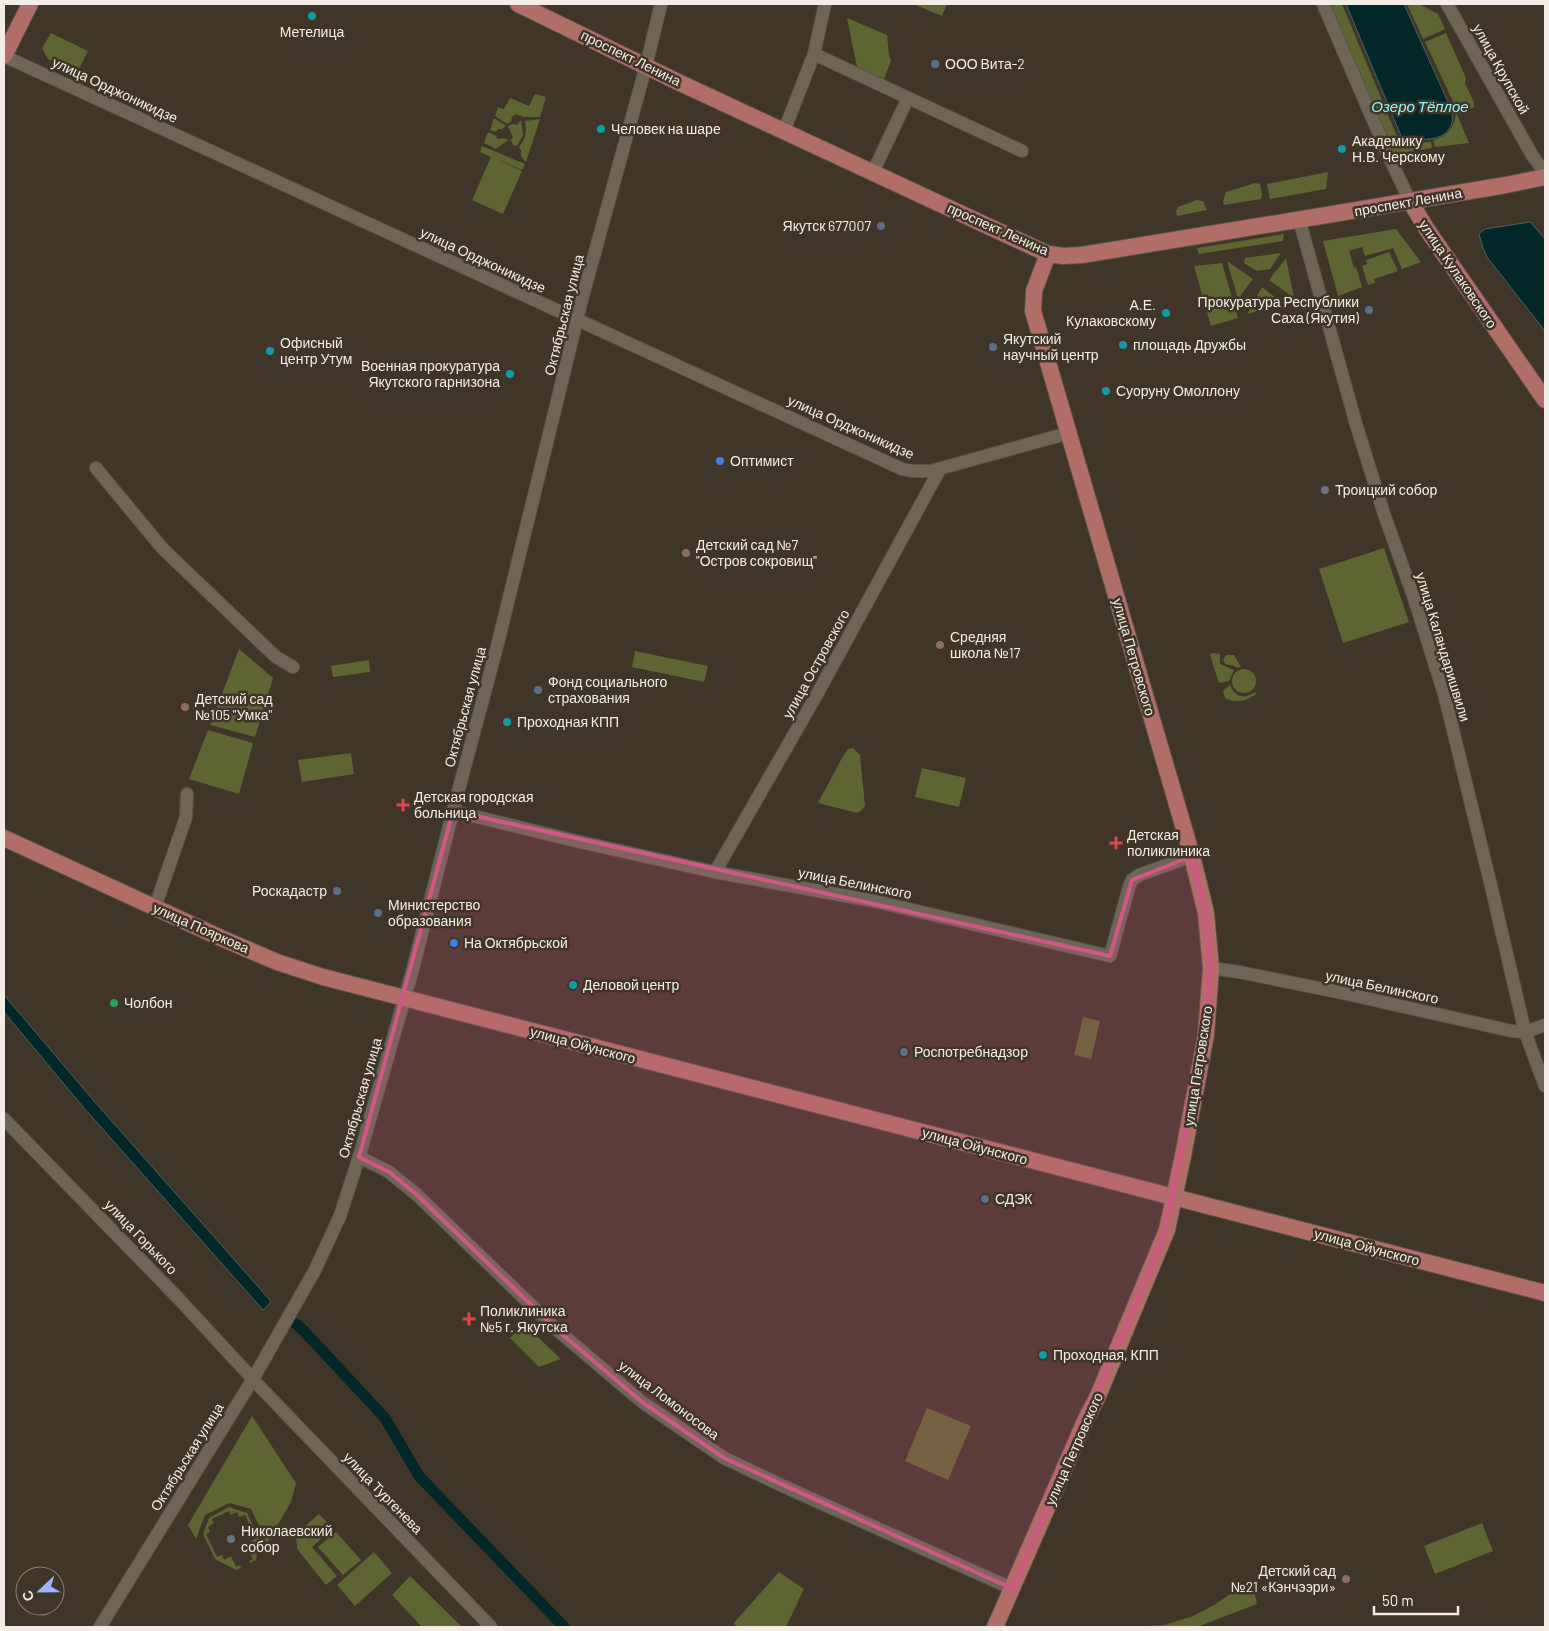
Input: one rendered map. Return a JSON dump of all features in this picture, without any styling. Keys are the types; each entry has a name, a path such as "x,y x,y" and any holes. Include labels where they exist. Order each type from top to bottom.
{"main road":[{"path":"4,56 30,4"},
{"name":"проспект Ленина","path":"518,4 1048,254 1063,256 1082,255 1545,177"},
{"name":"улица Кулаковского","path":"1410,201 1426,228 1545,400"},
{"name":"улица Петровского","path":"995,1627 1098,1396 1167,1230 1206,1035 1211,968 1206,914 1192,856 1033,311 1034,291 1048,254"},
{"name":"улица Пояркова","path":"4,838 277,962 323,977 404,999"},
{"name":"улица Ойунского","path":"404,999 1545,1293"}],"street":[{"name":"Октябрьская улица","path":"100,1627 253,1380 315,1270 340,1216 359,1157 404,999 498,642 578,320 661,4"},
{"path":"784,131 814,54 825,4"},
{"name":"улица Кулаковского","path":"1323,4 1410,201"},
{"name":"улица Крупской","path":"1447,4 1532,155 1545,173"},
{"path":"814,54 1022,151"},
{"name":"улица Орджоникидзе","path":"4,56 894,465 912,471 925,472 1069,433"},
{"path":"873,172 908,98"},
{"name":"улица Каландаришвили","path":"1299,219 1362,442 1445,697 1525,1032 1545,1086"},
{"path":"96,468 163,549 276,657 293,667"},
{"name":"улица Островского","path":"714,872 820,687 940,469"},
{"path":"155,907 186,816 188,794"},
{"name":"улица Белинского","path":"453,811 714,872 874,901 1110,956 1132,880 1139,874 1192,856"},
{"name":"улица Белинского","path":"1211,968 1338,992 1512,1031 1525,1032 1545,1025"},
{"name":"улица Горького","path":"4,1119 178,1298 253,1380"},
{"name":"улица Ломоносова","path":"359,1157 389,1172 416,1195 557,1330 642,1402 724,1458 1012,1589"},
{"name":"улица Тургенева","path":"253,1380 492,1627"}],"highlighted area":[{"path":"453,811 1110,956 1132,880 1192,856 1206,913 1211,968 1206,1035 1162,1243 1013,1589 724,1458 642,1402 557,1330 417,1195 389,1172 359,1157"}],"green space":[{"path":"913,4 947,4 942,16"},
{"path":"1327,4 1342,4 1398,139 1405,143 1431,142 1432,148 1392,155"},
{"path":"1407,4 1419,4 1438,14 1445,29 1423,39"},
{"path":"847,18 887,35 891,61 884,79 857,67"},
{"path":"51,33 88,51 77,73 48,59 42,48"},
{"path":"1446,33 1466,78 1465,84 1474,102 1474,107 1459,114 1425,42"},
{"path":"535,94 546,97 540,117 523,117 516,114 512,117 511,122 507,124 495,116 498,107 504,109 510,98 529,106"},
{"path":"1456,112 1469,143 1435,147 1433,140 1447,134 1454,123"},
{"path":"494,118 506,126 495,132 490,130"},
{"path":"540,119 526,162 521,156 519,147 525,135 525,121"},
{"path":"521,120 523,135 517,146 513,145 511,140 513,137 508,126 512,124 517,125"},
{"path":"488,132 495,135 498,139 504,138 508,140 496,149 484,143"},
{"path":"482,146 525,164 522,170 494,158 522,171 503,214 472,200 491,157 480,152"},
{"path":"1328,172 1326,189 1270,199 1267,184"},
{"path":"1255,183 1260,184 1261,199 1224,205 1223,201 1226,192"},
{"path":"1197,200 1203,201 1207,210 1177,216 1176,211 1178,207"},
{"path":"1396,229 1421,262 1402,269 1393,248 1365,256 1362,247 1349,251 1362,287 1338,296 1323,241"},
{"path":"1284,234 1283,241 1199,254 1197,248"},
{"path":"1389,252 1398,271 1374,279 1375,283 1368,285 1362,266 1367,264 1366,260"},
{"path":"1281,253 1270,269 1257,271 1244,263 1245,258"},
{"path":"1286,258 1294,298 1269,280"},
{"path":"1227,261 1253,279 1238,299"},
{"path":"1222,263 1238,318 1211,326 1194,266"},
{"path":"1262,287 1284,304 1247,314"},
{"path":"1384,548 1409,622 1343,643 1319,569"},
{"path":"239,649 273,678 255,737 210,725"},
{"path":"635,651 708,666 704,682 632,667"},
{"path":"1212,653 1220,654 1220,664 1234,670 1229,681 1219,683 1210,655"},
{"path":"1226,655 1234,655 1241,667 1237,668 1225,664 1223,660"},
{"path":"369,660 370,672 333,677 331,666"},
{"path":"1244,669 1252,673 1256,681 1252,689 1244,693 1236,689 1232,681 1236,673"},
{"path":"1230,685 1237,695 1247,696 1255,692 1256,694 1241,701 1229,700 1225,698 1223,691"},
{"path":"208,730 253,743 239,794 189,779"},
{"path":"853,748 860,755 865,806 857,813 818,803 842,758 848,749"},
{"path":"351,753 354,774 302,782 298,760"},
{"path":"922,768 966,778 959,807 915,797"},
{"path":"1083,1017 1100,1021 1091,1059 1074,1055"},
{"path":"524,1324 561,1359 539,1367 510,1338"},
{"path":"927,1408 971,1426 948,1480 905,1461"},
{"path":"252,1416 296,1483 291,1502 264,1548 264,1536 251,1509 229,1503 205,1515 196,1539 188,1525"},
{"path":"229,1507 247,1513 259,1537 256,1560 250,1563 249,1561 253,1559 247,1548 253,1545 251,1541 256,1538 245,1515 239,1517 237,1512 231,1515 229,1511 212,1519 214,1523 208,1527 210,1532 206,1534 217,1557 222,1555 224,1560 231,1556 236,1567 240,1565 241,1568 236,1570 215,1559 203,1534 209,1518"},
{"path":"319,1514 333,1528 312,1547 337,1576 326,1585 297,1549 296,1534"},
{"path":"1482,1523 1493,1551 1435,1574 1424,1546"},
{"path":"336,1532 361,1560 343,1575 318,1547"},
{"path":"374,1552 392,1573 355,1606 337,1585"},
{"path":"779,1572 804,1589 786,1627 740,1627 733,1624"},
{"path":"410,1576 462,1627 422,1627 392,1595"},
{"path":"1250,1587 1255,1594 1257,1604 1197,1627 1130,1627 1164,1625 1193,1616 1236,1590"}],"water":[{"name":"Озеро Тёплое","path":"1346,4 1404,4 1452,111 1452,123 1449,130 1444,134 1431,139 1402,138"},
{"path":"1530,222 1545,239 1545,331 1487,257 1479,234 1485,229"},
{"path":"4,995 94,1101 269,1299 271,1302 263,1310 84,1108 4,1012"}],"waterway":[{"path":"296,1324 385,1418 419,1476 564,1627"}],"place":[{"name":"Метелица","path":"312,16"},
{"name":"ООО Вита-2","path":"935,64"},
{"name":"Человек на шаре","path":"601,129"},
{"name":"Академику Н.В. Черскому","path":"1342,149"},
{"name":"Якутск 677007","path":"881,226"},
{"name":"Прокуратура Республики Саха (Якутия)","path":"1369,310"},
{"name":"А.Е. Кулаковскому","path":"1166,313"},
{"name":"площадь Дружбы","path":"1123,345"},
{"name":"Якутский научный центр","path":"993,347"},
{"name":"Офисный центр Утум","path":"270,351"},
{"name":"Военная прокуратура Якутского гарнизона","path":"510,374"},
{"name":"Суоруну Омоллону","path":"1106,391"},
{"name":"Оптимист","path":"720,461"},
{"name":"Троицкий собор","path":"1325,490"},
{"name":"Детский сад №7 \"Остров сокровищ\"","path":"686,553"},
{"name":"Средняя школа №17","path":"940,645"},
{"name":"Фонд социального страхования","path":"538,690"},
{"name":"Детский сад №105 \"Умка\"","path":"185,707"},
{"name":"Проходная КПП","path":"507,722"},
{"name":"Детская городская больница","path":"403,805"},
{"name":"Детская поликлиника","path":"1116,843"},
{"name":"Роскадастр","path":"337,891"},
{"name":"Министерство образования","path":"378,913"},
{"name":"На Октябрьской","path":"454,943"},
{"name":"Деловой центр","path":"573,985"},
{"name":"Чолбон","path":"114,1003"},
{"name":"Роспотребнадзор","path":"904,1052"},
{"name":"СДЭК","path":"985,1199"},
{"name":"Поликлиника №5 г. Якутска","path":"469,1319"},
{"name":"Проходная, КПП","path":"1043,1355"},
{"name":"Николаевский собор","path":"231,1539"},
{"name":"Детский сад №21 «Кэнчээри»","path":"1346,1579"}]}
